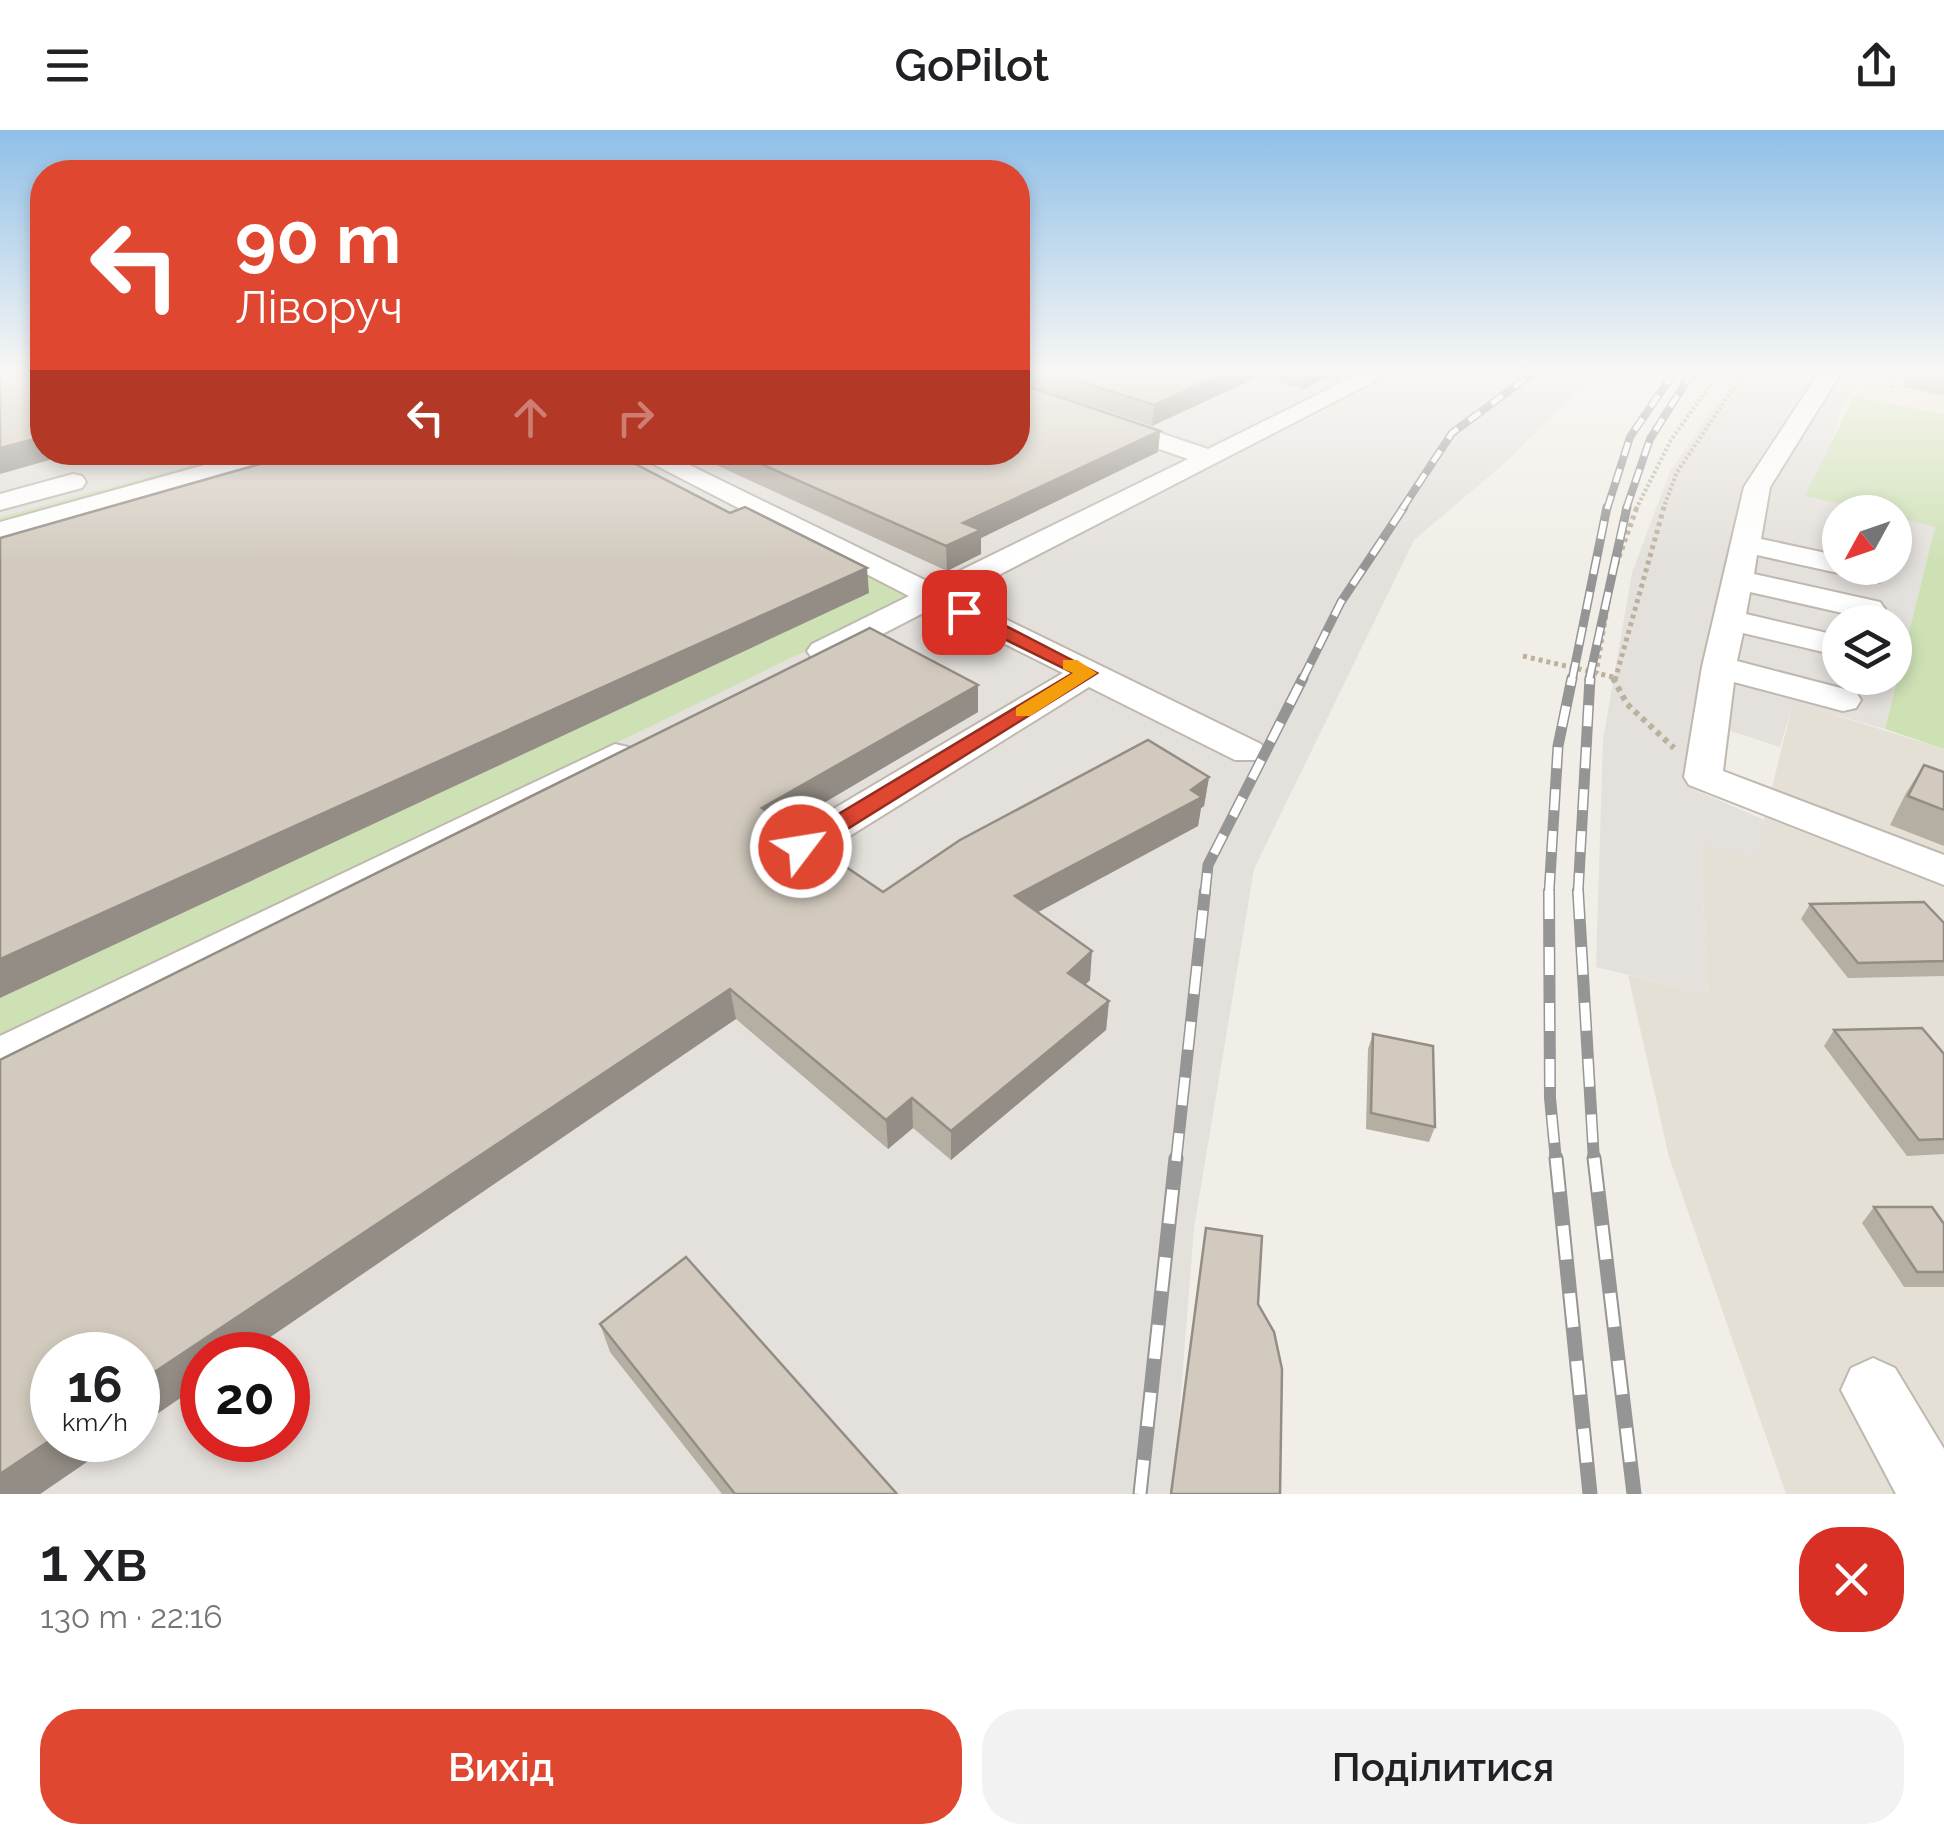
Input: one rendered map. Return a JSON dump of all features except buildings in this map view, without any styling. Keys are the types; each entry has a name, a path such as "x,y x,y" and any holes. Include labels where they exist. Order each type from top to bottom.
{"street":[{"path":"1142,435 1210,458"},
{"path":"793,666 1257,435"},
{"path":"1791,435 1757,488 1719,667 1704,777 1944,872"},
{"path":"0,502 136,465"},
{"path":"0,531 235,465"},
{"path":"668,465 1248,752"},
{"path":"1745,544 1822,561"},
{"path":"1738,580 1851,605"},
{"path":"1730,620 1822,642"},
{"path":"1719,667 1843,700"},
{"path":"801,847 1088,673"},
{"path":"0,1058 652,736"},
{"path":"1872,1390 1933,1494"}],"path":[{"path":"1596,673 1614,571 1674,435"},
{"path":"1612,678 1650,546 1677,472 1702,435"},
{"path":"1524,656 1612,678 1628,704 1704,777"}],"shaded area":[{"path":"0,435 30,435 30,465 1030,465 1030,435 1533,435 1414,540 1254,869 1194,1228 1173,1494 0,1494"},
{"path":"1695,435 1833,435 1806,495 1822,499 1822,585 1912,585 1912,521 1935,527 1912,620 1912,605 1822,605 1822,695 1893,695 1885,729 1793,703 1780,747 1694,719 1693,789 1767,821 1755,858 1700,844 1708,994 1596,967 1603,740 1632,573 1670,471"},
{"path":"1793,702 1944,749 1944,1494 1786,1494 1669,1157 1628,975 1708,994 1700,843 1755,857"}],"green space":[{"path":"1835,435 1944,435 1944,749 1885,729 1893,695 1912,695 1912,620 1935,527 1912,521 1912,495 1822,495 1822,500 1805,496"},
{"path":"193,465 217,465 0,525 0,517"},
{"path":"866,567 904,589 904,603 0,1043 0,998 867,593"}],"railway":[{"path":"1402,509 1451,435"},
{"path":"1607,509 1632,435"},
{"path":"1626,509 1653,435"},
{"path":"1303,678 1341,602 1404,507"},
{"path":"1572,680 1607,507"},
{"path":"1589,680 1627,507"},
{"path":"1205,894 1208,865 1303,678"},
{"path":"1549,894 1558,746 1572,678"},
{"path":"1578,892 1590,678"},
{"path":"1176,1161 1205,891"},
{"path":"1578,892 1594,1161"},
{"path":"1549,894 1550,1098 1556,1161"},
{"path":"1140,1494 1176,1158"},
{"path":"1556,1158 1590,1494"},
{"path":"1594,1158 1634,1494"}],"slow traffic":[{"path":"1023,712 1088,673 1070,664"}],"route":[{"path":"801,847 1088,673 964,612"}]}
